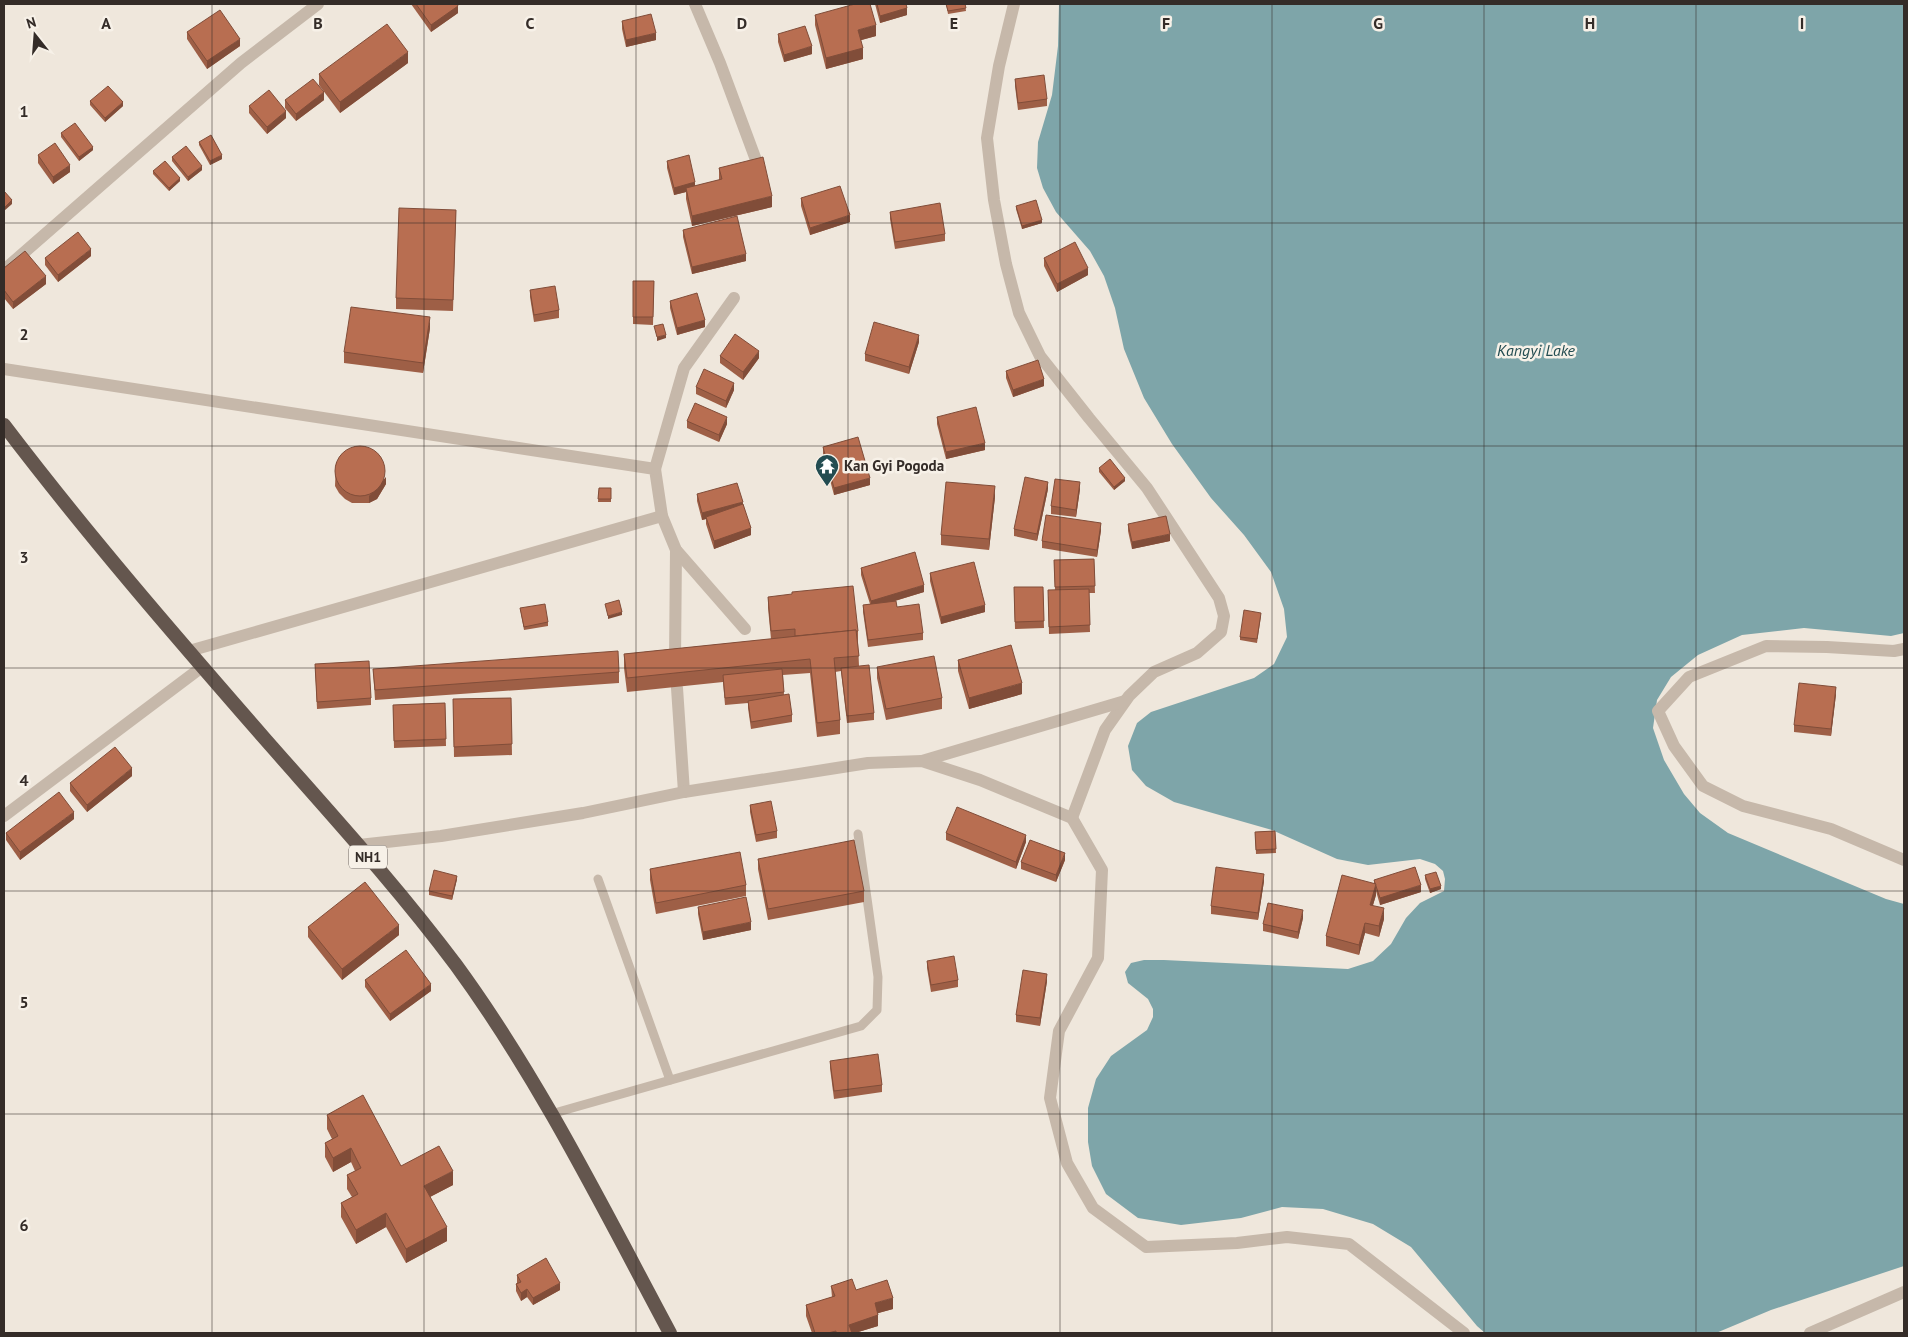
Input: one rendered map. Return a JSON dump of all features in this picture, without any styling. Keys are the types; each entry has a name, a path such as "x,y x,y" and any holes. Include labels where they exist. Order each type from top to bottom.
{"highway":[{"name":"NH1","path":"4,425 45,480 202,667 359,845 455,965 509,1043 571,1147 670,1333"}],"street":[{"path":"4,270 242,63 318,4"},
{"path":"696,4 756,160"},
{"path":"1014,4 999,66 987,138 997,219 1019,313 1040,356 1088,418 1147,488 1219,598 1224,616 1221,632 1196,653 1154,672 1125,701 1105,730 1072,818"},
{"path":"734,298 684,368 655,469 662,516 676,550 745,629"},
{"path":"4,370 655,469"},
{"path":"189,651 662,516"},
{"path":"675,661 676,550"},
{"path":"1904,649 1894,651 1827,646 1766,646 1689,676 1658,711 1674,746 1703,786 1743,806 1830,829 1904,860"},
{"path":"4,816 202,667"},
{"path":"678,688 684,792"},
{"path":"359,845 441,836 583,813 684,792 868,763 922,762 1125,701"},
{"path":"922,762 980,780 1072,818 1102,870 1098,958 1059,1031 1050,1098 1068,1163 1093,1208 1146,1247 1238,1243 1287,1237 1349,1244 1464,1333"},
{"path":"1810,1333 1904,1292"}],"lane":[{"path":"551,1114 861,1026 877,1010 878,977 858,834"},
{"path":"598,879 670,1080"}],"water":[{"name":"Kangyi Lake","path":"1059,4 1904,4 1904,633 1891,636 1804,628 1742,635 1698,655 1671,677 1657,700 1653,728 1664,760 1684,794 1700,813 1728,833 1886,899 1904,904 1904,1266 1771,1310 1716,1333 1485,1333 1411,1247 1373,1224 1323,1209 1282,1207 1241,1218 1181,1225 1138,1218 1106,1194 1092,1166 1088,1142 1088,1108 1096,1079 1111,1056 1147,1030 1153,1017 1153,1009 1148,999 1128,983 1125,972 1131,963 1144,960 1164,960 1348,969 1373,961 1391,944 1406,918 1420,903 1444,891 1445,879 1443,871 1435,864 1420,859 1368,865 1337,859 1272,830 1174,802 1146,786 1132,770 1128,746 1137,723 1151,712 1254,678 1274,664 1287,637 1284,609 1271,572 1244,535 1211,498 1172,444 1144,398 1124,349 1115,308 1104,276 1090,251 1056,212 1043,188 1037,168 1038,142 1052,95 1058,46"}],"building":[{"path":"416,4 457,4 458,6 431,25"},
{"path":"855,4 870,4 876,25 858,30 863,48 826,58 815,15"},
{"path":"877,4 906,4 907,8 880,16"},
{"path":"946,4 965,4 966,8 948,11"},
{"path":"220,10 240,39 207,61 187,32"},
{"path":"651,14 656,33 626,40 622,21"},
{"path":"387,24 408,52 340,102 319,74"},
{"path":"805,26 812,46 784,55 778,34"},
{"path":"1044,75 1047,99 1018,103 1015,79"},
{"path":"313,79 324,92 296,114 285,100"},
{"path":"108,86 123,102 105,118 90,101"},
{"path":"269,90 286,111 267,127 249,106"},
{"path":"75,123 93,147 79,157 61,133"},
{"path":"211,135 222,155 210,161 199,142"},
{"path":"55,143 70,165 53,177 38,155"},
{"path":"186,146 202,166 188,177 172,157"},
{"path":"689,155 695,182 674,188 667,161"},
{"path":"763,157 772,196 692,216 686,188 722,179 719,168"},
{"path":"165,161 180,178 169,188 153,171"},
{"path":"840,186 850,215 810,228 801,198"},
{"path":"4,191 12,200 4,208"},
{"path":"1036,200 1042,220 1022,226 1016,206"},
{"path":"940,203 945,234 895,242 890,212"},
{"path":"399,208 456,210 453,300 396,298"},
{"path":"737,216 746,254 692,267 683,230"},
{"path":"78,232 91,249 58,275 45,258"},
{"path":"1075,242 1088,268 1057,284 1044,258"},
{"path":"25,251 46,276 13,302 4,290 4,268"},
{"path":"633,281 654,281 653,317 633,317"},
{"path":"555,286 559,310 534,315 530,290"},
{"path":"697,293 705,320 677,328 670,301"},
{"path":"351,307 430,317 423,363 344,352"},
{"path":"874,322 919,335 909,367 865,354"},
{"path":"663,324 666,335 657,337 654,326"},
{"path":"735,334 759,351 743,372 720,356"},
{"path":"1038,360 1044,379 1013,390 1006,371"},
{"path":"704,369 734,383 726,401 696,387"},
{"path":"695,403 727,417 719,435 687,421"},
{"path":"976,407 985,443 946,452 937,417"},
{"path":"858,437 870,478 834,488 823,447"},
{"path":"355,446 365,446 378,453 385,466 385,476 378,489 365,496 355,496 346,492 339,485 335,476 335,466 339,457 346,450"},
{"path":"1110,459 1125,478 1114,487 1099,468"},
{"path":"1025,477 1048,482 1037,534 1014,529"},
{"path":"1055,479 1080,482 1076,510 1051,506"},
{"path":"946,482 995,486 989,539 941,535"},
{"path":"737,483 743,502 702,513 697,494"},
{"path":"599,488 611,488 611,499 598,499"},
{"path":"743,504 751,528 714,541 706,517"},
{"path":"1046,515 1101,523 1097,550 1042,541"},
{"path":"1166,516 1170,534 1132,542 1128,524"},
{"path":"915,552 924,585 871,601 861,568"},
{"path":"1094,559 1095,586 1055,587 1054,560"},
{"path":"974,562 985,605 941,617 930,573"},
{"path":"853,586 858,631 795,636 795,629 771,631 768,597 792,594 792,592"},
{"path":"1014,587 1043,587 1044,621 1015,622"},
{"path":"1089,589 1090,625 1049,627 1048,590"},
{"path":"619,600 622,612 608,616 605,604"},
{"path":"896,601 897,607 919,604 923,633 868,640 863,605"},
{"path":"545,604 548,622 524,627 520,608"},
{"path":"1244,610 1261,613 1257,639 1240,637"},
{"path":"856,630 859,656 834,658 840,720 817,723 810,659 627,678 624,654"},
{"path":"1011,645 1022,683 969,698 958,660"},
{"path":"618,651 619,672 375,690 373,669"},
{"path":"934,656 942,698 886,709 877,667"},
{"path":"369,661 371,698 317,702 315,664"},
{"path":"869,665 874,713 847,716 841,668"},
{"path":"782,669 784,692 725,698 723,675"},
{"path":"1799,683 1836,687 1831,729 1794,725"},
{"path":"789,694 792,715 751,722 748,701"},
{"path":"511,698 512,744 454,747 453,699"},
{"path":"445,703 446,739 394,741 393,705"},
{"path":"115,747 132,768 87,805 70,783"},
{"path":"59,792 74,812 20,852 6,833"},
{"path":"771,801 777,831 756,835 750,805"},
{"path":"957,807 1026,835 1016,862 946,833"},
{"path":"1275,831 1276,849 1256,850 1255,832"},
{"path":"854,840 864,891 768,909 758,859"},
{"path":"1030,840 1065,853 1056,875 1021,862"},
{"path":"740,852 746,885 656,903 650,869"},
{"path":"1216,867 1264,874 1258,913 1211,906"},
{"path":"1415,867 1421,885 1380,898 1374,880"},
{"path":"434,870 457,876 452,896 429,891"},
{"path":"1436,872 1441,886 1430,889 1425,875"},
{"path":"1342,875 1376,884 1370,905 1384,908 1379,926 1365,923 1359,945 1326,936"},
{"path":"365,882 399,925 342,969 308,927"},
{"path":"746,897 751,922 703,932 698,907"},
{"path":"1268,903 1303,910 1298,932 1263,924"},
{"path":"406,950 431,984 390,1014 365,980"},
{"path":"954,956 958,980 931,985 927,961"},
{"path":"1023,970 1047,974 1040,1018 1016,1015"},
{"path":"878,1054 882,1085 834,1091 830,1061"},
{"path":"363,1095 401,1166 439,1146 453,1171 424,1186 447,1227 406,1249 386,1213 356,1230 341,1203 358,1194 347,1175 361,1168 351,1148 333,1158 325,1143 338,1136 327,1115"},
{"path":"546,1258 560,1283 533,1298 527,1289 521,1293 516,1284 521,1282 517,1275"},
{"path":"852,1279 856,1290 887,1280 893,1298 875,1303 878,1315 849,1325 852,1333 836,1333 836,1331 815,1333 806,1305 835,1296 831,1286"}],"place":[{"name":"Kan Gyi Pogoda","path":"827,487"}]}
